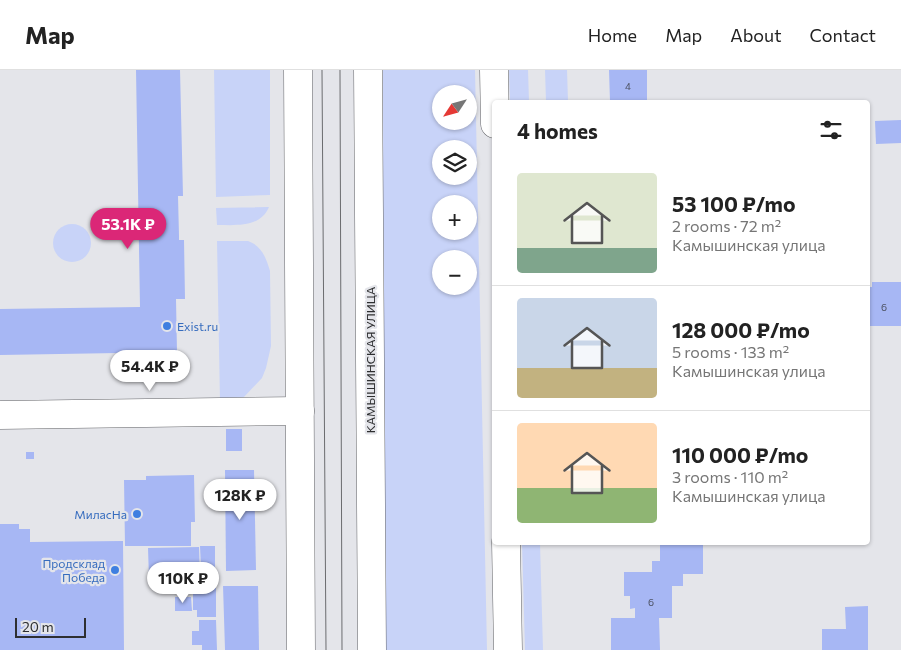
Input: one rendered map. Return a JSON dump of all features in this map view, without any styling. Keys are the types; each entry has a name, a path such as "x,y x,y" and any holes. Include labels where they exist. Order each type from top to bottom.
{"main road":[{"path":"298,70 301,650"},
{"name":"КАМЫШИНСКАЯ УЛИЦА","path":"368,70 372,650"},
{"path":"494,70 495,100"},
{"path":"0,415 300,411"},
{"path":"506,545 508,650"}],"shaded area":[{"path":"214,70 270,70 270,195 216,197"},
{"path":"383,70 475,70 475,85 432,85 432,130 476,130 476,140 432,140 432,185 477,185 477,167 487,650 384,650"},
{"path":"509,70 528,70 529,100 510,100"},
{"path":"545,70 567,70 568,100 546,100"},
{"path":"269,207 260,219 254,222 239,225 217,225 216,208"},
{"path":"72,224 85,230 91,243 85,256 72,262 59,256 53,243 59,230"},
{"path":"217,241 248,241 253,243 263,253 270,271 271,346 266,368 262,378 243,398 237,400 220,401"},
{"path":"522,545 540,545 543,650 525,650"}],"building":[{"path":"136,70 180,70 183,196 178,196 179,240 184,240 185,299 176,299 177,352 0,355 0,309 140,307"},
{"path":"609,70 647,70 647,100 610,100"},
{"path":"901,120 901,143 876,144 875,121"},
{"path":"872,282 901,282 901,326 870,326 870,287 872,287"},
{"path":"226,429 242,429 242,451 226,451"},
{"path":"26,452 34,452 34,459 26,459"},
{"path":"225,470 254,470 256,570 226,571"},
{"path":"194,475 195,522 191,522 191,546 125,546 124,480 146,480 146,476"},
{"path":"0,524 19,524 19,529 30,529 30,542 123,541 124,650 0,650"},
{"path":"660,545 703,545 703,574 683,574 683,586 672,586 672,618 659,618 660,650 611,650 611,618 635,618 635,608 630,609 630,596 624,596 624,572 652,572 652,561 660,561"},
{"path":"200,546 215,546 215,568 201,568"},
{"path":"199,547 200,577 149,578 148,548"},
{"path":"223,586 258,586 259,650 225,650"},
{"path":"193,588 216,588 216,617 197,617 197,610 193,610"},
{"path":"175,597 191,597 192,611 175,611"},
{"path":"868,606 868,650 822,650 822,629 846,629 845,607"},
{"path":"199,620 216,620 217,650 202,650 202,645 192,645 192,631 199,631"}],"tram line":[{"path":"322,70 326,650"},
{"path":"340,70 342,650"}],"place":[{"name":"Exist.ru","path":"167,326"},
{"name":"МиласНа","path":"137,514"},
{"name":"Продсклад Победа","path":"115,570"}]}
